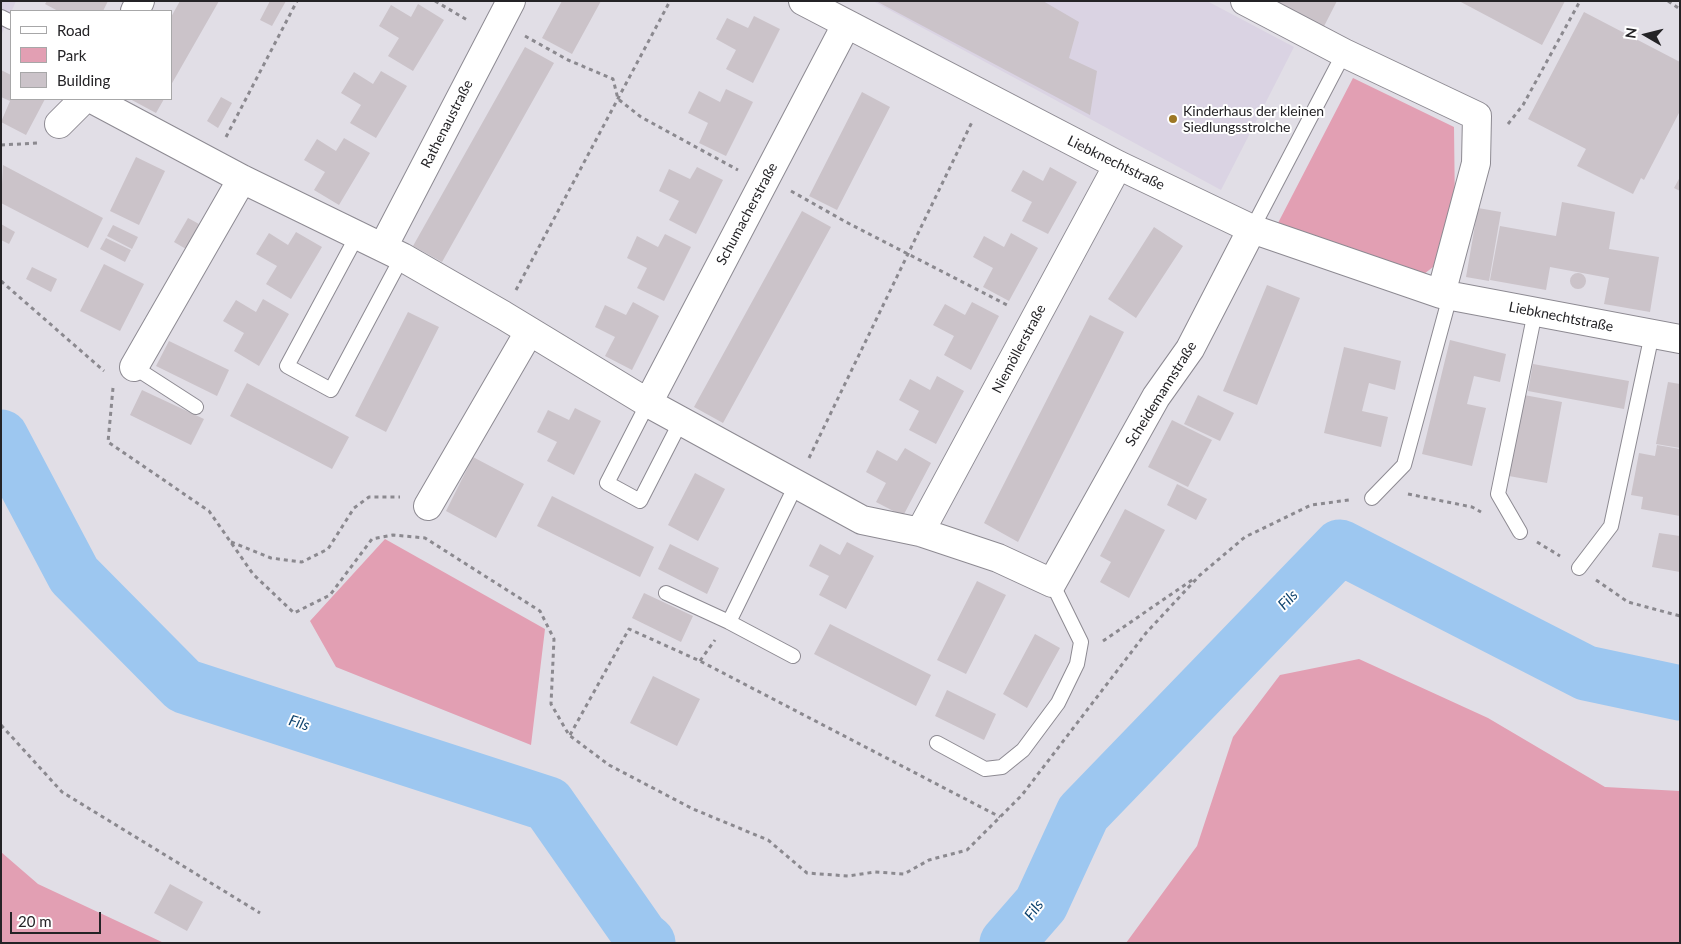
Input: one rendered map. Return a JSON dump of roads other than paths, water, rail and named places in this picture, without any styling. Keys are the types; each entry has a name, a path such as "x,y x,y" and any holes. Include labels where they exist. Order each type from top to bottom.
{"street":[{"name":"Liebknechtstraße","path":"804,1 846,25 1118,166 1252,229 1446,295 1680,339"},
{"path":"1245,1 1344,53 1477,116 1476,163 1446,295"},
{"name":"Rathenaustraße","path":"393,252 501,19"},
{"name":"Schumacherstraße","path":"648,403 846,25"},
{"path":"59,124 83,100"},
{"path":"94,100 213,162 242,180 393,252 503,315 648,403 862,520 920,532 998,558 1052,583"},
{"name":"Niemöllerstraße","path":"920,532 1118,166"},
{"path":"124,374 242,180"},
{"name":"Scheidemannstraße","path":"1052,583 1156,397 1190,349 1252,229"},
{"path":"428,506 529,332"}],"lane":[{"path":"1252,229 1344,53"},
{"path":"358,234 287,366 331,390 393,252"},
{"path":"1372,498 1404,465 1446,295"},
{"path":"1520,532 1498,494 1535,312"},
{"path":"1578,568 1611,526 1652,334"},
{"path":"124,374 196,407"},
{"path":"648,403 607,483 640,501 681,421"},
{"path":"729,622 797,483"},
{"path":"937,744 986,768 1002,767 1023,750 1058,703 1077,664 1082,642 1052,583"},
{"path":"666,593 729,622 794,656"}],"waterway":[{"name":"Fils","path":"1,437 74,575 184,686 548,804 641,937 648,943"},
{"name":"Fils","path":"1007,943 1041,904 1083,813 1340,547 1586,673 1680,693"}],"place":[{"name":"Kinderhaus der kleinen Siedlungsstrolche","path":"1173,119"}]}
